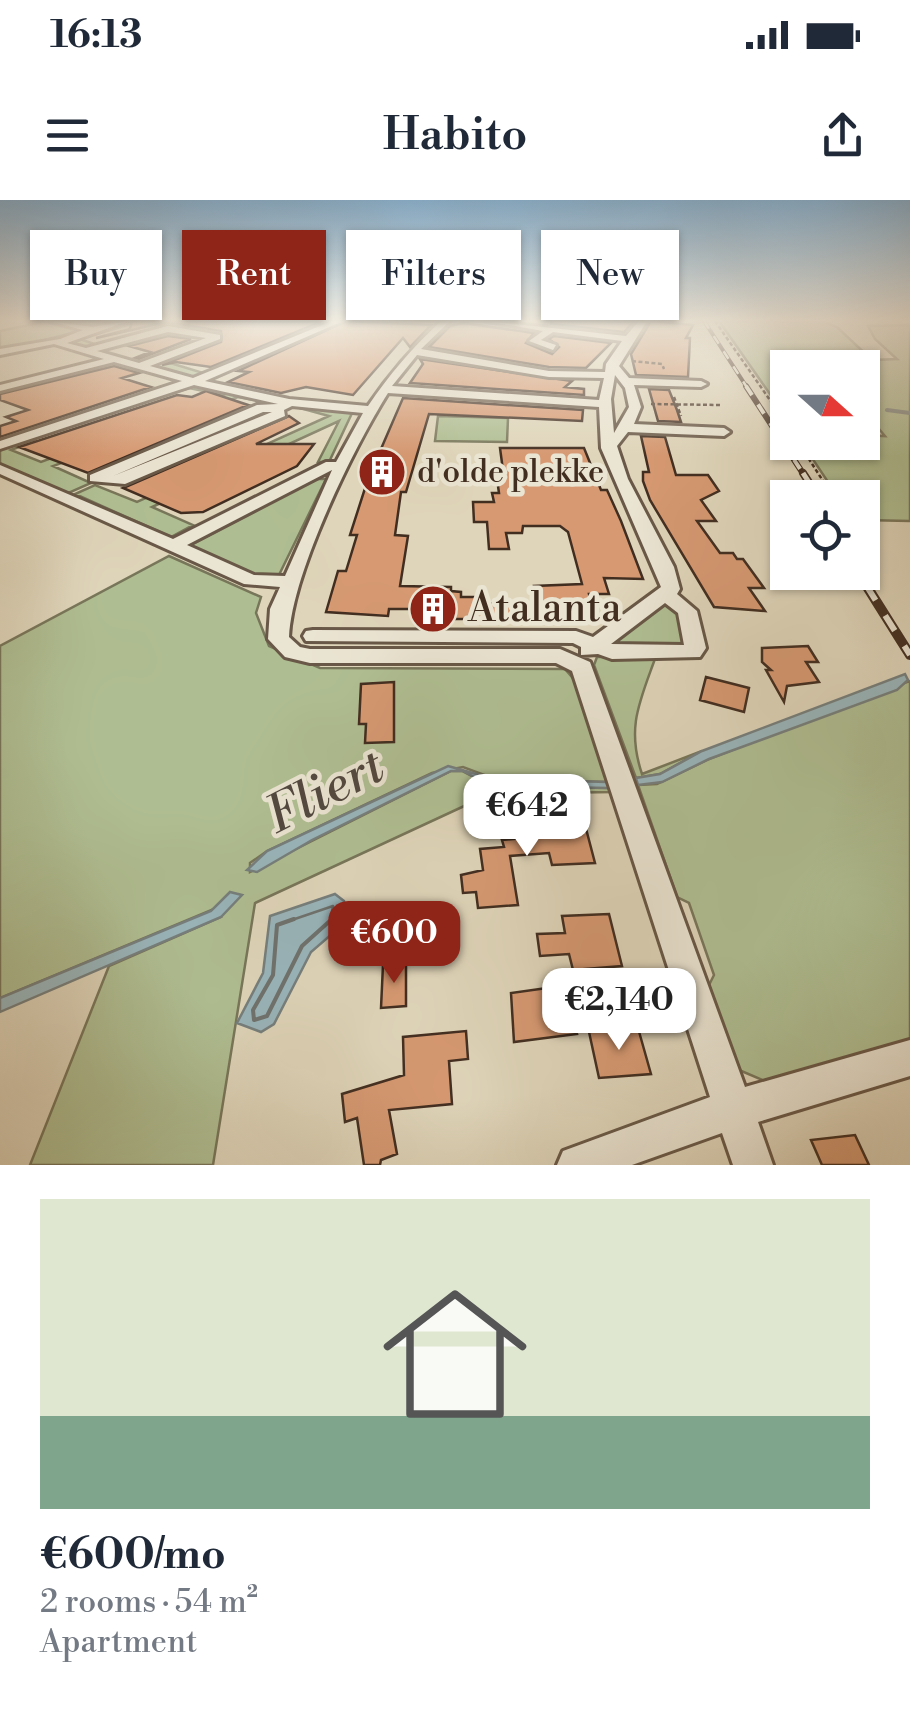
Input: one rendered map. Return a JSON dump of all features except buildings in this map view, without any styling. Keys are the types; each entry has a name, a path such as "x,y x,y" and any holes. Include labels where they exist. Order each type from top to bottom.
{"street":[{"path":"0,388 94,366"},
{"path":"0,397 98,367 94,366"},
{"path":"142,366 294,400 369,410"},
{"path":"1,445 228,366"},
{"path":"401,366 382,389 336,469 276,634 287,648 302,654 552,656 573,660 585,672 753,1165"},
{"path":"502,366 549,374 611,370 628,381 701,384"},
{"path":"573,660 667,595 670,579 608,448 607,404 613,366"},
{"path":"608,448 626,428 636,403 628,381"},
{"path":"382,389 607,404"},
{"path":"276,409 281,413 120,480 107,482 95,478 261,408 276,409 294,400"},
{"path":"626,428 724,432"},
{"path":"0,469 251,580 292,582"},
{"path":"174,545 314,473 336,469"},
{"path":"313,636 571,637 612,652 694,651 687,611 667,595"},
{"path":"577,1165 734,1108 910,1058"}],"path":[{"path":"747,366 770,400"},
{"path":"636,403 721,405"}],"green space":[{"path":"155,366 180,366 203,373 223,366 193,377"},
{"path":"750,366 770,366 770,394"},
{"path":"880,366 910,366 910,521 880,520 880,480 827,480 813,460 880,460 880,436 885,436 880,430"},
{"path":"190,384 280,400 279,405 238,397 139,434 164,444 140,454 112,444 53,466 91,483 64,495 0,466 0,446 27,438 34,441 11,450 41,462 223,395 189,388 159,398 153,396"},
{"path":"289,405 353,411 329,462 318,462 339,421 152,507 193,525 171,537 75,494 95,485 137,502 209,470 180,459 204,449 234,459 329,416"},
{"path":"438,416 508,418 507,442 435,441"},
{"path":"316,479 326,479 277,579 254,578 185,548"},
{"path":"169,556 261,597 256,613 269,646 320,668 565,669 577,683 607,782 495,779 463,767 432,773 267,851 250,863 250,872 451,771 462,771 491,786 609,788 611,792 497,794 255,903 213,1165 30,1165 109,966 221,917 216,908 0,998 0,646"},
{"path":"669,601 682,608 690,646 605,645"},
{"path":"656,656 635,728 642,774 702,751 660,774 636,778 594,665 597,657"},
{"path":"910,681 910,1048 772,1084 739,1070 709,985 714,975 689,903 677,897 638,785 657,784 709,759"}],"water":[{"path":"905,674 908,680 897,690 709,759 662,782 638,785 636,778 660,774 702,751"},
{"path":"448,766 494,779 607,782 609,788 491,786 463,771 451,771 257,872 247,870 267,851"},
{"path":"230,892 242,895 221,917 0,1012 0,998 211,911"},
{"path":"335,894 344,901 346,913 340,927 311,952 274,1024 261,1032 237,1023 263,973 270,916"}],"waterway":[{"path":"887,410 910,413"}],"railway":[{"path":"733,366 748,389"},
{"path":"746,386 804,475"},
{"path":"803,473 807,480"},
{"path":"869,590 910,655"}],"place":[{"name":"d'olde plekke","path":"382,472"},
{"name":"Atalanta","path":"433,609"}],"water label":[{"name":"Fliert","path":"325,792"}]}
